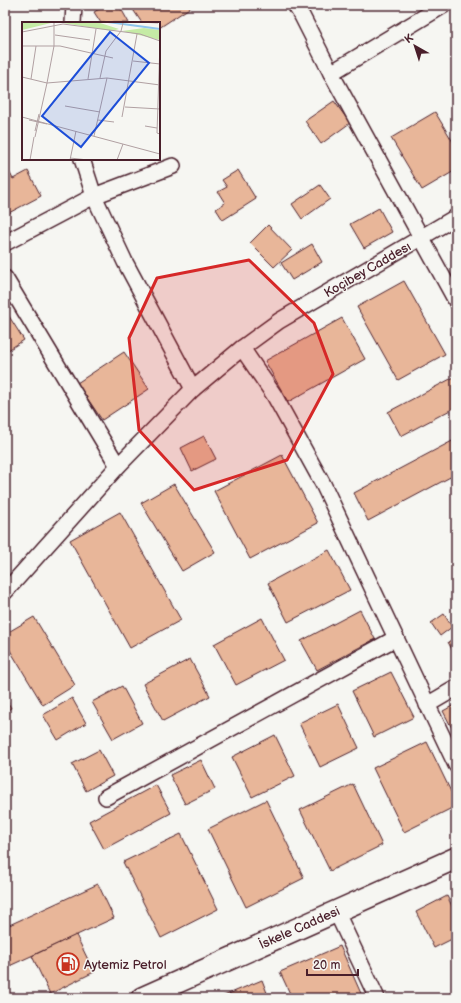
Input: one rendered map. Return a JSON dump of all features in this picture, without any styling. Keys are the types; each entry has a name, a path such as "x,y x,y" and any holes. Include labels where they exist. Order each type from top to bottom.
{"main road":[{"name":"İskele Caddesi","path":"142,998 456,858"}],"street":[{"path":"73,22 74,5"},
{"path":"295,5 456,301"},
{"path":"331,73 444,5"},
{"path":"82,160 94,196 125,262 193,389"},
{"path":"5,243 94,196 173,166"},
{"name":"Koçibey Caddesı","path":"5,592 118,466 193,389 242,348 279,321 456,217"},
{"path":"5,278 118,466"},
{"path":"242,348 274,395 323,484 456,765"},
{"path":"106,797 396,638"},
{"path":"427,705 456,688"},
{"path":"336,911 377,998"}],"highlighted area":[{"path":"249,260 314,323 333,374 287,460 194,490 139,430 129,338 157,278"}],"building":[{"path":"106,5 119,5 128,22 100,22 94,12"},
{"path":"130,5 194,5 160,27 160,22 141,22"},
{"path":"334,101 350,123 321,144 305,121"},
{"path":"435,112 456,147 456,170 422,190 391,138"},
{"path":"5,164 13,179 28,171 41,196 5,215"},
{"path":"238,170 256,199 223,220 216,209 225,203 218,192 227,187 222,180"},
{"path":"320,185 330,199 302,219 292,204"},
{"path":"379,208 392,232 364,248 350,224"},
{"path":"268,225 292,250 274,267 250,243"},
{"path":"312,244 322,262 292,280 281,263"},
{"path":"404,281 445,354 398,380 357,307"},
{"path":"5,310 24,340 5,352"},
{"path":"342,318 365,359 288,402 265,361"},
{"path":"124,352 149,389 102,420 77,383"},
{"path":"456,376 456,407 401,436 388,412"},
{"path":"204,436 216,459 192,471 181,448"},
{"path":"456,439 456,474 368,521 354,493"},
{"path":"282,455 318,523 250,559 214,491"},
{"path":"174,484 215,552 182,571 141,503"},
{"path":"120,512 181,620 130,648 70,540"},
{"path":"329,550 350,590 288,622 268,583"},
{"path":"360,610 375,639 317,670 301,641"},
{"path":"444,614 452,627 440,636 431,623"},
{"path":"34,617 75,685 43,705 5,642 5,634"},
{"path":"262,618 284,660 236,685 214,644"},
{"path":"456,637 456,657 448,642"},
{"path":"190,659 210,696 163,721 143,684"},
{"path":"391,672 414,717 374,737 352,691"},
{"path":"122,686 142,723 113,739 92,702"},
{"path":"5,697 11,708 5,712"},
{"path":"72,698 86,723 58,740 43,715"},
{"path":"338,704 359,748 320,767 299,723"},
{"path":"456,704 456,736 443,711"},
{"path":"275,735 295,776 252,797 232,757"},
{"path":"427,742 456,802 456,806 404,832 373,768"},
{"path":"99,750 113,776 86,791 72,764"},
{"path":"201,760 215,789 185,804 170,775"},
{"path":"353,784 382,845 330,871 300,810"},
{"path":"156,785 171,813 104,849 89,821"},
{"path":"266,800 304,878 246,907 208,829"},
{"path":"181,834 218,909 161,938 123,862"},
{"path":"98,884 114,918 5,968 5,927"},
{"path":"447,896 456,914 456,937 434,948 416,912"},
{"path":"76,935 94,972 50,994 32,956"},
{"path":"340,946 363,998 292,998 280,972"},
{"path":"262,980 269,998 219,998"}],"place":[{"name":"Aytemiz Petrol","path":"68,964"}]}
